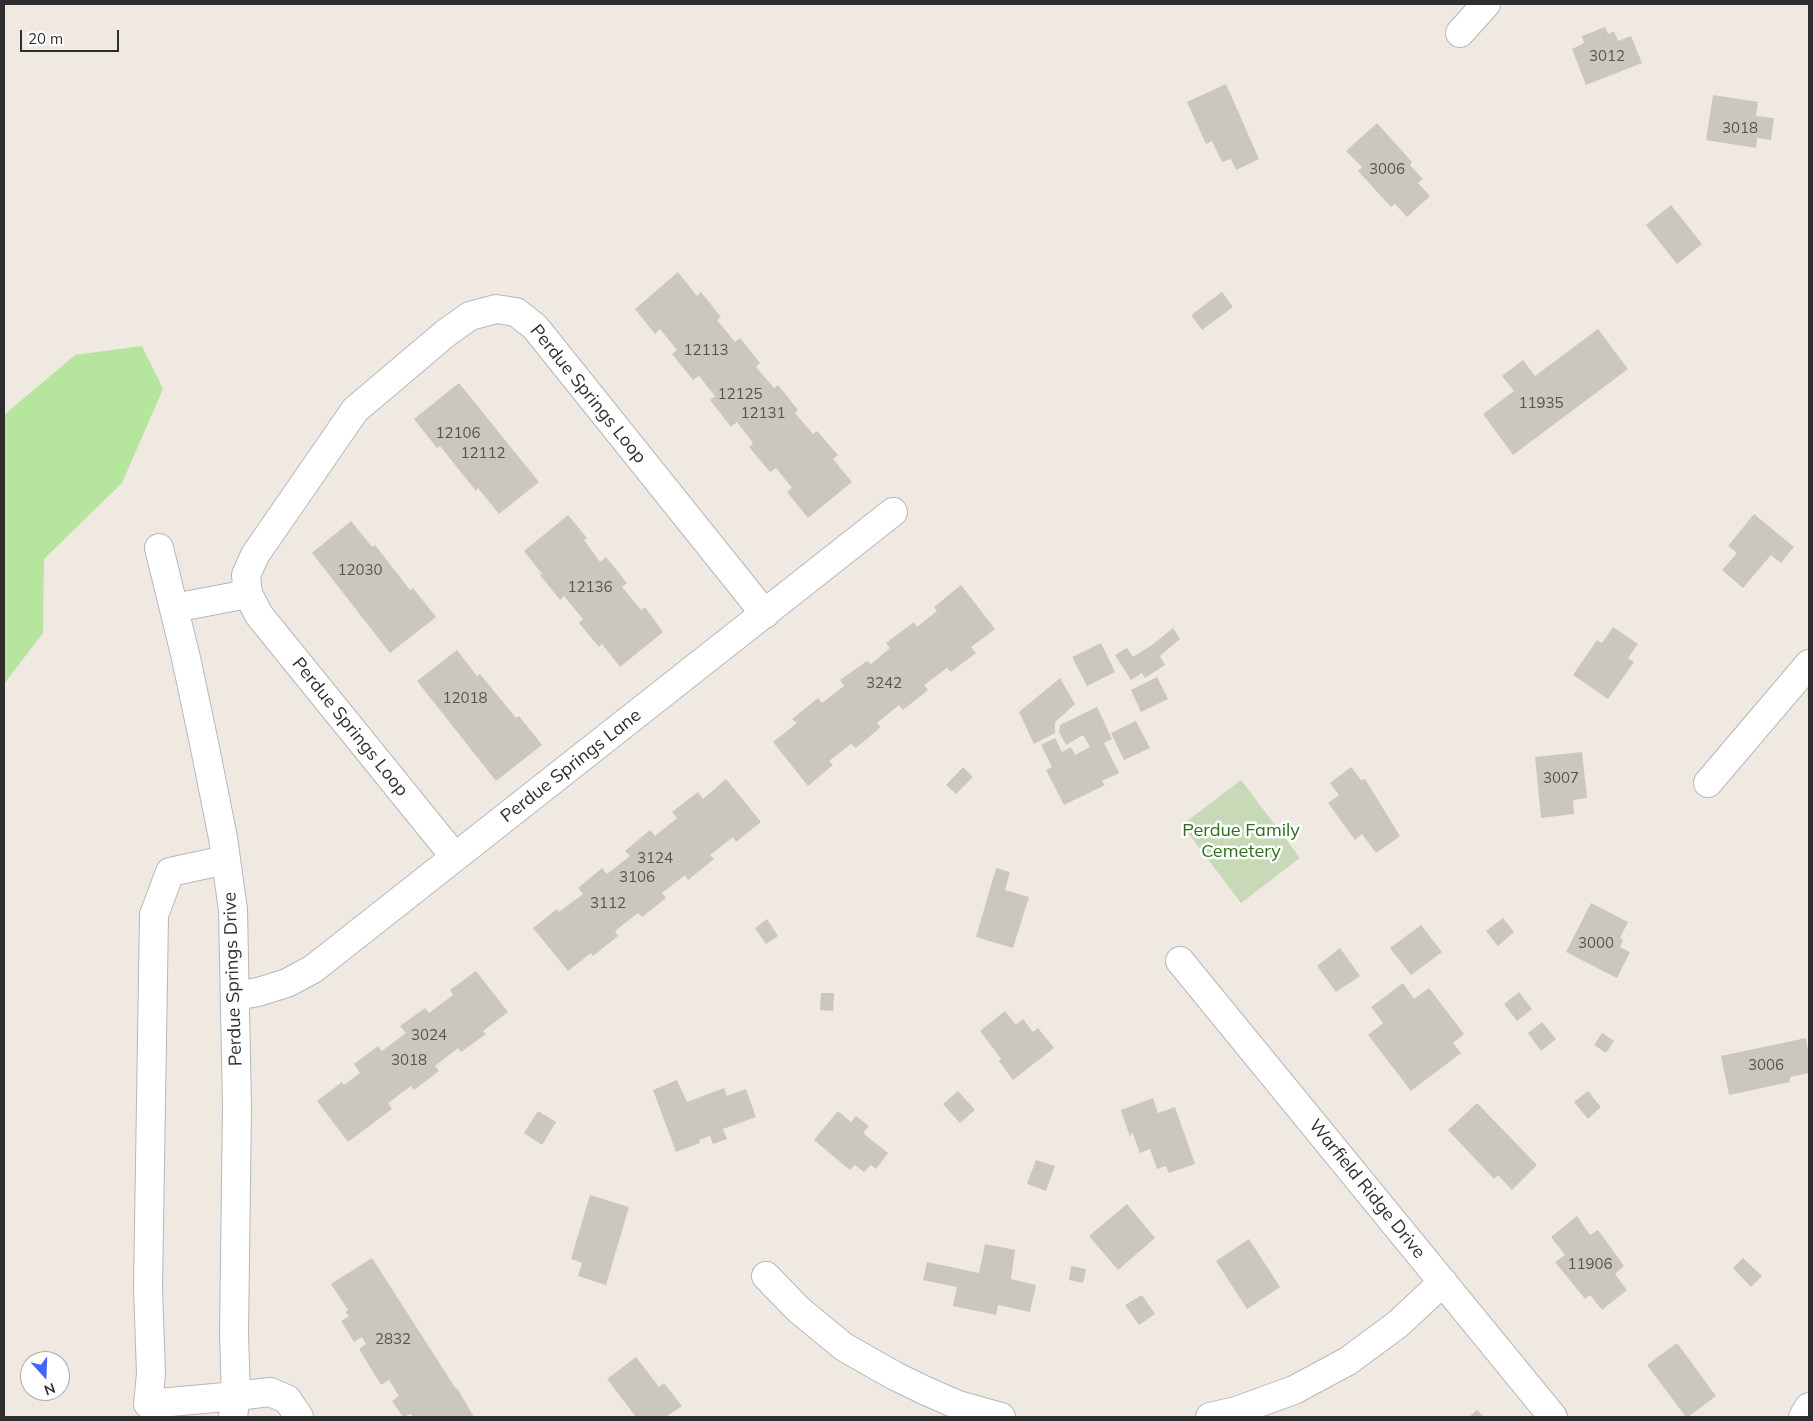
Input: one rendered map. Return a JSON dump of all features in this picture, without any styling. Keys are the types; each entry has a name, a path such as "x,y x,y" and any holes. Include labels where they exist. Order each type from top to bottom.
{"street":[{"path":"1460,33 1486,4"},
{"name":"Perdue Springs Loop","path":"456,857 259,615 248,594 246,575 255,555 355,410 446,333 470,316 496,309 516,312 535,327 765,614"},
{"name":"Perdue Springs Lane","path":"236,996 287,984 313,969 893,512"},
{"name":"Perdue Springs Drive","path":"159,548 204,743 226,860 233,910 237,1106 234,1407"},
{"path":"174,608 248,594"},
{"path":"1708,784 1809,664"},
{"path":"226,860 170,872 154,915 148,1288 150,1374 148,1404 234,1407 270,1392 287,1399 299,1417"},
{"name":"Warfield Ridge Drive","path":"1180,961 1553,1417"},
{"path":"766,1276 799,1310 844,1347 926,1391 958,1405 1001,1417"},
{"path":"1210,1417 1236,1411 1294,1390 1348,1361 1398,1324 1443,1282"},
{"path":"1804,1417 1809,1407"}],"green space":[{"path":"142,346 163,389 122,483 44,559 43,633 4,684 4,415 75,355"},
{"name":"Perdue Family Cemetery","path":"1241,780 1300,858 1241,903 1182,825"}],"building":[{"path":"1605,27 1608,34 1614,31 1618,41 1631,36 1642,63 1586,85 1572,49 1584,43 1582,36"},
{"path":"1226,84 1259,159 1236,170 1231,159 1222,162 1212,141 1206,144 1187,102"},
{"path":"1713,95 1758,102 1756,116 1774,118 1771,140 1757,138 1756,148 1706,140"},
{"path":"1377,123 1412,162 1410,165 1423,179 1418,183 1430,196 1407,217 1395,204 1391,207 1358,171 1362,167 1346,151"},
{"path":"1671,205 1702,244 1677,264 1646,225"},
{"path":"678,272 697,296 701,292 721,317 717,320 735,342 740,338 760,363 756,367 774,388 778,385 798,410 795,413 813,434 817,431 838,455 833,459 852,482 808,518 787,492 792,488 776,468 770,472 749,447 753,443 737,422 731,427 710,400 715,396 699,376 693,380 672,354 677,350 660,329 655,334 635,309"},
{"path":"1222,292 1233,307 1202,330 1191,315"},
{"path":"1598,329 1628,369 1513,455 1483,414 1514,391 1502,376 1523,360 1535,376"},
{"path":"459,383 539,482 499,514 478,488 476,491 440,446 437,448 414,419"},
{"path":"1754,514 1794,547 1781,563 1771,555 1743,588 1722,570 1737,553 1728,546"},
{"path":"568,515 587,538 584,540 600,562 606,557 627,583 622,587 641,610 645,607 663,632 620,667 602,644 599,647 579,623 583,619 564,596 560,600 524,551"},
{"path":"351,521 372,547 375,545 410,590 413,588 436,617 390,653 312,553"},
{"path":"961,585 995,629 971,647 976,653 951,672 947,668 924,685 928,690 903,710 899,705 877,723 881,727 856,748 851,744 829,761 833,765 808,786 773,742 797,723 792,719 818,698 822,703 844,686 840,680 867,661 871,664 890,648 886,643 914,622 917,627 937,611 934,607"},
{"path":"1613,627 1638,644 1628,658 1634,662 1608,699 1573,675 1597,640 1602,643"},
{"path":"1173,628 1180,639 1160,656 1165,665 1145,678 1142,673 1131,680 1115,655 1127,648 1133,657"},
{"path":"1101,643 1115,672 1087,686 1072,657"},
{"path":"457,650 477,676 480,674 516,718 519,716 542,745 496,781 417,681"},
{"path":"1157,677 1168,699 1141,712 1131,690"},
{"path":"1060,678 1075,704 1055,722 1055,733 1034,744 1019,712"},
{"path":"1097,707 1112,739 1104,743 1119,773 1102,781 1105,785 1064,805 1046,770 1052,767 1041,745 1055,738 1062,752 1071,747 1075,755 1090,747 1083,735 1066,745 1059,732 1060,725"},
{"path":"1136,721 1150,748 1124,760 1111,733"},
{"path":"1582,752 1587,798 1573,800 1574,814 1541,818 1535,757"},
{"path":"963,767 973,777 956,794 946,785"},
{"path":"1351,767 1361,780 1365,779 1400,836 1376,853 1362,834 1355,840 1328,803 1339,795 1330,783"},
{"path":"726,779 761,822 736,842 733,837 710,855 714,859 688,880 685,875 662,893 666,898 642,917 638,913 615,931 618,936 593,956 591,953 568,971 533,928 557,909 559,912 583,894 578,888 602,868 607,874 630,856 625,851 650,830 655,836 677,818 672,812 698,792 703,799"},
{"path":"996,868 1010,872 1005,890 1029,897 1013,948 976,937"},
{"path":"1591,903 1628,922 1620,938 1623,940 1620,947 1630,952 1617,978 1566,952"},
{"path":"1503,918 1514,932 1498,946 1486,931"},
{"path":"767,919 778,936 766,944 755,928"},
{"path":"1421,925 1442,952 1411,975 1390,948"},
{"path":"1340,948 1360,976 1336,992 1317,966"},
{"path":"476,971 508,1012 483,1031 486,1034 461,1052 458,1048 435,1066 439,1071 414,1090 411,1086 388,1103 392,1109 348,1142 317,1101 342,1082 344,1085 360,1073 354,1064 378,1046 382,1051 406,1033 400,1026 425,1008 429,1013 453,995 450,990"},
{"path":"1403,983 1414,999 1429,988 1464,1034 1453,1043 1461,1053 1411,1091 1368,1035 1383,1023 1371,1007"},
{"path":"1519,992 1532,1009 1517,1021 1504,1004"},
{"path":"821,993 834,993 833,1011 820,1010"},
{"path":"1005,1011 1016,1025 1023,1019 1033,1032 1038,1028 1054,1048 1013,1080 999,1061 1001,1059 980,1031"},
{"path":"1542,1022 1556,1039 1541,1051 1528,1033"},
{"path":"1602,1033 1614,1041 1606,1053 1594,1045"},
{"path":"1806,1038 1809,1073 1790,1077 1790,1082 1729,1095 1721,1056"},
{"path":"677,1080 687,1102 724,1088 727,1096 746,1089 756,1117 723,1129 727,1139 713,1144 710,1136 699,1140 700,1143 676,1152 653,1090"},
{"path":"958,1091 975,1110 960,1123 943,1104"},
{"path":"1588,1091 1601,1107 1588,1119 1574,1102"},
{"path":"1153,1098 1158,1113 1175,1107 1195,1164 1169,1173 1166,1166 1157,1169 1150,1149 1140,1153 1132,1132 1130,1137 1121,1110"},
{"path":"1477,1103 1537,1165 1512,1190 1498,1175 1494,1179 1448,1130"},
{"path":"538,1111 556,1122 542,1145 524,1133"},
{"path":"838,1111 851,1122 856,1116 869,1126 863,1133 888,1153 876,1169 871,1165 864,1172 855,1165 850,1170 814,1140"},
{"path":"1036,1160 1055,1166 1046,1191 1027,1184"},
{"path":"590,1195 629,1207 606,1285 578,1276 582,1263 571,1259"},
{"path":"1127,1204 1155,1238 1118,1270 1089,1236"},
{"path":"1577,1216 1590,1235 1598,1230 1624,1266 1615,1274 1627,1290 1602,1310 1590,1295 1585,1299 1555,1262 1565,1255 1551,1237"},
{"path":"1249,1239 1280,1287 1247,1309 1216,1261"},
{"path":"985,1244 1015,1250 1011,1279 1036,1285 1030,1312 998,1305 996,1315 953,1306 957,1287 923,1280 927,1262 979,1273"},
{"path":"372,1258 474,1417 413,1417 411,1414 403,1417 392,1401 399,1396 389,1380 381,1385 359,1349 366,1344 362,1337 354,1342 341,1321 349,1316 345,1312 348,1310 331,1284"},
{"path":"1743,1258 1762,1276 1751,1287 1733,1268"},
{"path":"1071,1266 1086,1269 1083,1283 1069,1280"},
{"path":"1142,1295 1155,1314 1139,1325 1125,1305"},
{"path":"1677,1343 1716,1396 1688,1417 1686,1417 1647,1365"},
{"path":"636,1357 659,1387 664,1383 682,1406 666,1417 636,1417 607,1379"},
{"path":"1477,1410 1484,1417 1469,1417"}]}
